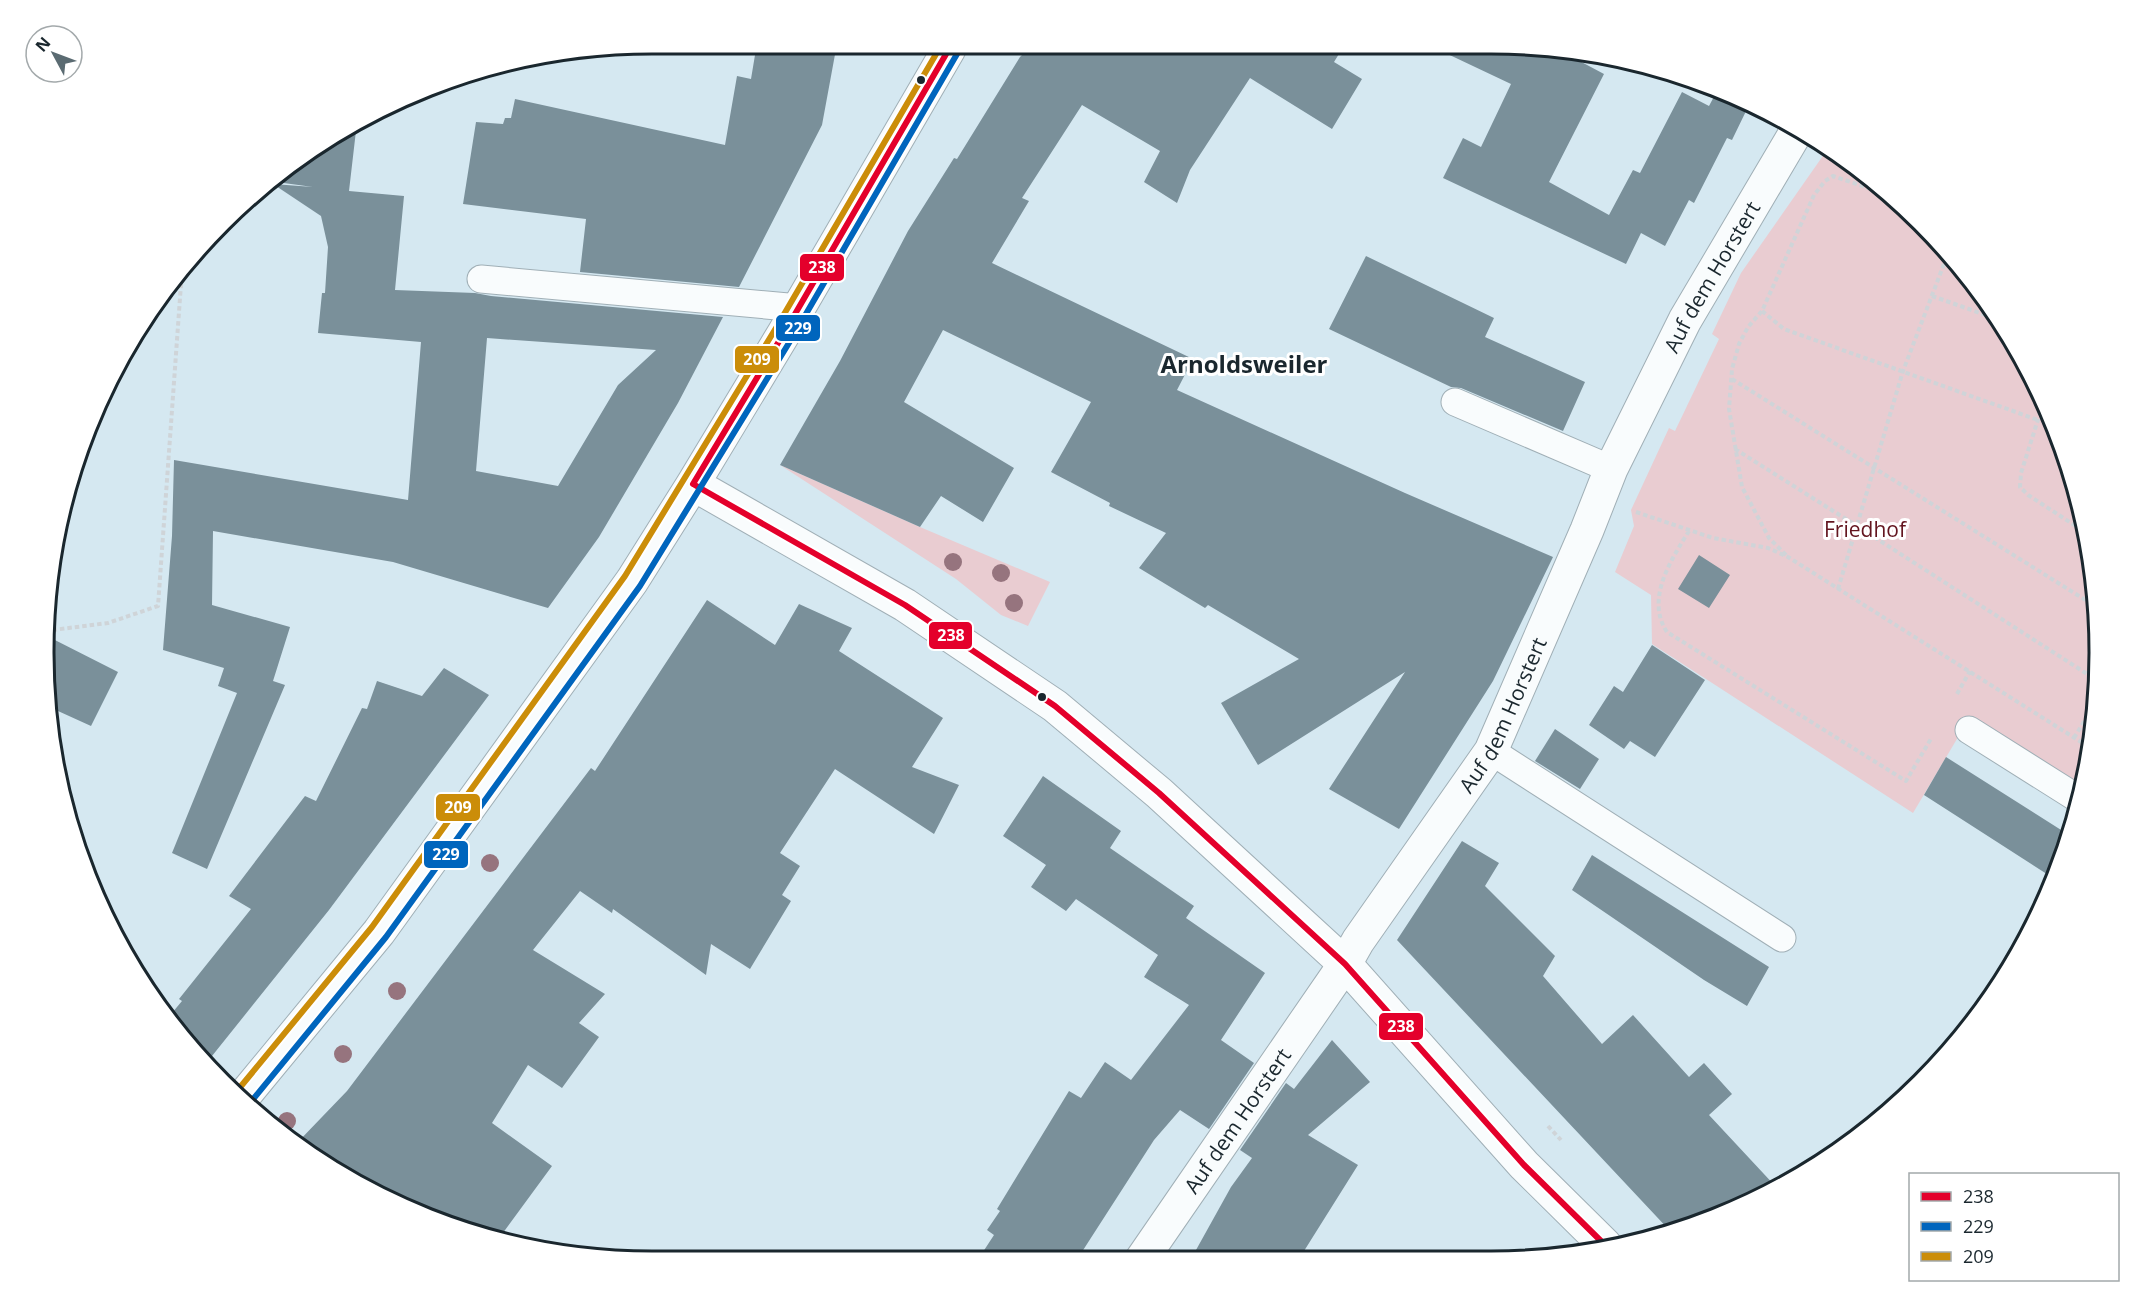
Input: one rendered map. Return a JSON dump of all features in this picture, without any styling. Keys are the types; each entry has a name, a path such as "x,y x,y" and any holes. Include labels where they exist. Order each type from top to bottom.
{"street":[{"path":"247,1092 379,932 632,581 799,308 946,54"},
{"name":"Auf dem Horstert","path":"1148,1251 1345,964 1358,941 1491,751 1587,530 1611,469 1685,320 1794,136"},
{"path":"693,484 905,605 1055,706 1159,793 1345,964 1524,1165 1600,1240"}],"lane":[{"path":"481,279 799,308"},
{"path":"1455,402 1611,469"},
{"path":"1969,730 2072,795"},
{"path":"1491,751 1782,938"}],"path":[{"path":"1788,557 1769,538 1742,487 1729,409 1739,344 1748,327 1762,311 1814,195 1825,181 1833,176 1866,187"},
{"path":"1838,589 1904,371 1945,263"},
{"path":"55,630 108,623 158,606 181,284"},
{"path":"1932,296 1984,314"},
{"path":"1762,311 1784,329 2038,420"},
{"path":"1732,379 2087,601"},
{"path":"2039,415 2020,472 2020,486 2028,495 2075,525"},
{"path":"1735,449 2088,675"},
{"path":"1631,510 1689,531 1768,548 1788,557 2082,743"},
{"path":"1689,531 1672,559 1658,593 1660,621 1667,632 1906,781 1935,731"},
{"path":"1952,701 1970,671"},
{"path":"2074,738 2085,720"}],"green space":[{"name":"Friedhof","path":"1823,155 1855,178 1914,229 1965,288 1988,320 2009,353 2043,423 2069,498 2077,536 2084,574 2089,652 2084,731 2074,782 1970,717 1913,813 1652,644 1651,595 1615,572 1634,526 1631,510 1669,428 1675,431 1719,339 1712,334 1741,273"},
{"path":"780,465 1050,582 1028,626 1001,615 956,579"}],"building":[{"path":"755,54 835,54 822,125 739,287 580,272 586,219 463,204 476,122 503,124 505,118 511,118 515,99 725,145 737,76 751,79"},
{"path":"1023,54 1339,54 1334,62 1362,79 1332,129 1250,78 1190,170 1177,203 1144,182 1160,151 1082,105 1022,198 1029,201 992,263 1193,359 1177,390 1553,557 1493,681 1399,829 1329,789 1405,672 1258,765 1221,703 1299,659 1208,605 1205,608 1139,568 1166,533 1109,506 1110,503 1051,472 1091,402 943,330 904,402 1014,468 983,522 941,496 920,527 780,465 840,361 908,231 954,158 957,159"},
{"path":"1448,54 1530,55 1569,59 1579,61 1604,74 1549,182 1609,215 1633,170 1640,173 1682,92 1709,106 1714,98 1746,112 1732,140 1727,138 1694,203 1689,200 1665,246 1641,233 1626,264 1443,178 1463,138 1481,147 1511,84"},
{"path":"356,133 349,191 404,196 395,290 475,293 723,317 678,403 599,537 548,608 393,562 213,531 212,605 290,627 273,681 285,685 207,869 172,853 237,693 218,686 224,668 163,650 172,536 174,460 408,500 421,342 318,333 322,293 325,293 328,247 321,216 277,187 280,185 313,187 282,183","holes":["487,338 656,350 618,385 558,486 476,471"]},
{"path":"1366,256 1494,318 1485,337 1585,382 1563,431 1461,388 1451,387 1329,329"},
{"path":"1699,555 1730,575 1709,608 1678,589"},
{"path":"707,600 775,645 799,604 852,628 839,651 943,718 912,767 959,785 934,834 835,769 780,853 800,866 782,895 791,901 750,969 711,944 706,975 613,909 612,913 580,891 533,950 605,994 579,1023 599,1037 562,1088 528,1065 492,1123 552,1166 504,1232 460,1219 388,1189 353,1171 302,1137 347,1091 591,768 595,771"},
{"path":"54,640 118,672 91,726 57,710"},
{"path":"1652,645 1705,680 1655,757 1630,741 1624,749 1589,725 1614,686 1623,692"},
{"path":"444,668 489,695 329,910 212,1057 174,1011 182,1001 179,999 251,909 229,896 305,796 316,801 362,708 367,709 377,681 422,696"},
{"path":"1555,729 1599,759 1580,789 1535,761"},
{"path":"1946,757 2062,830 2046,874 1924,795"},
{"path":"1043,776 1121,831 1110,848 1194,906 1186,918 1265,973 1221,1040 1254,1063 1209,1129 1180,1110 1154,1140 1083,1251 984,1251 994,1235 987,1230 1000,1211 997,1209 1069,1091 1081,1098 1105,1062 1131,1080 1189,1005 1144,977 1158,955 1076,899 1066,911 1031,887 1046,865 1003,836"},
{"path":"1462,841 1499,863 1485,886 1555,956 1543,976 1602,1044 1633,1015 1689,1077 1704,1063 1732,1094 1709,1115 1771,1181 1720,1205 1664,1225 1397,940"},
{"path":"1592,855 1769,967 1747,1006 1704,980 1572,890"},
{"path":"1332,1040 1370,1082 1308,1135 1358,1165 1304,1251 1195,1251 1231,1187 1252,1158 1240,1150 1286,1083 1294,1089"}],"transit line":[{"name":"209","path":"241,1086 372,927 625,576 776,328 936,54"},
{"name":"238","path":"693,484 784,333 946,54"},
{"name":"229","path":"254,1098 386,937 640,586 792,338 957,54"},
{"name":"238","path":"693,484 905,605 1055,706 1159,793 1345,964 1524,1165 1600,1240"}],"district":[{"name":"Arnoldsweiler","path":"1244,363"}]}
